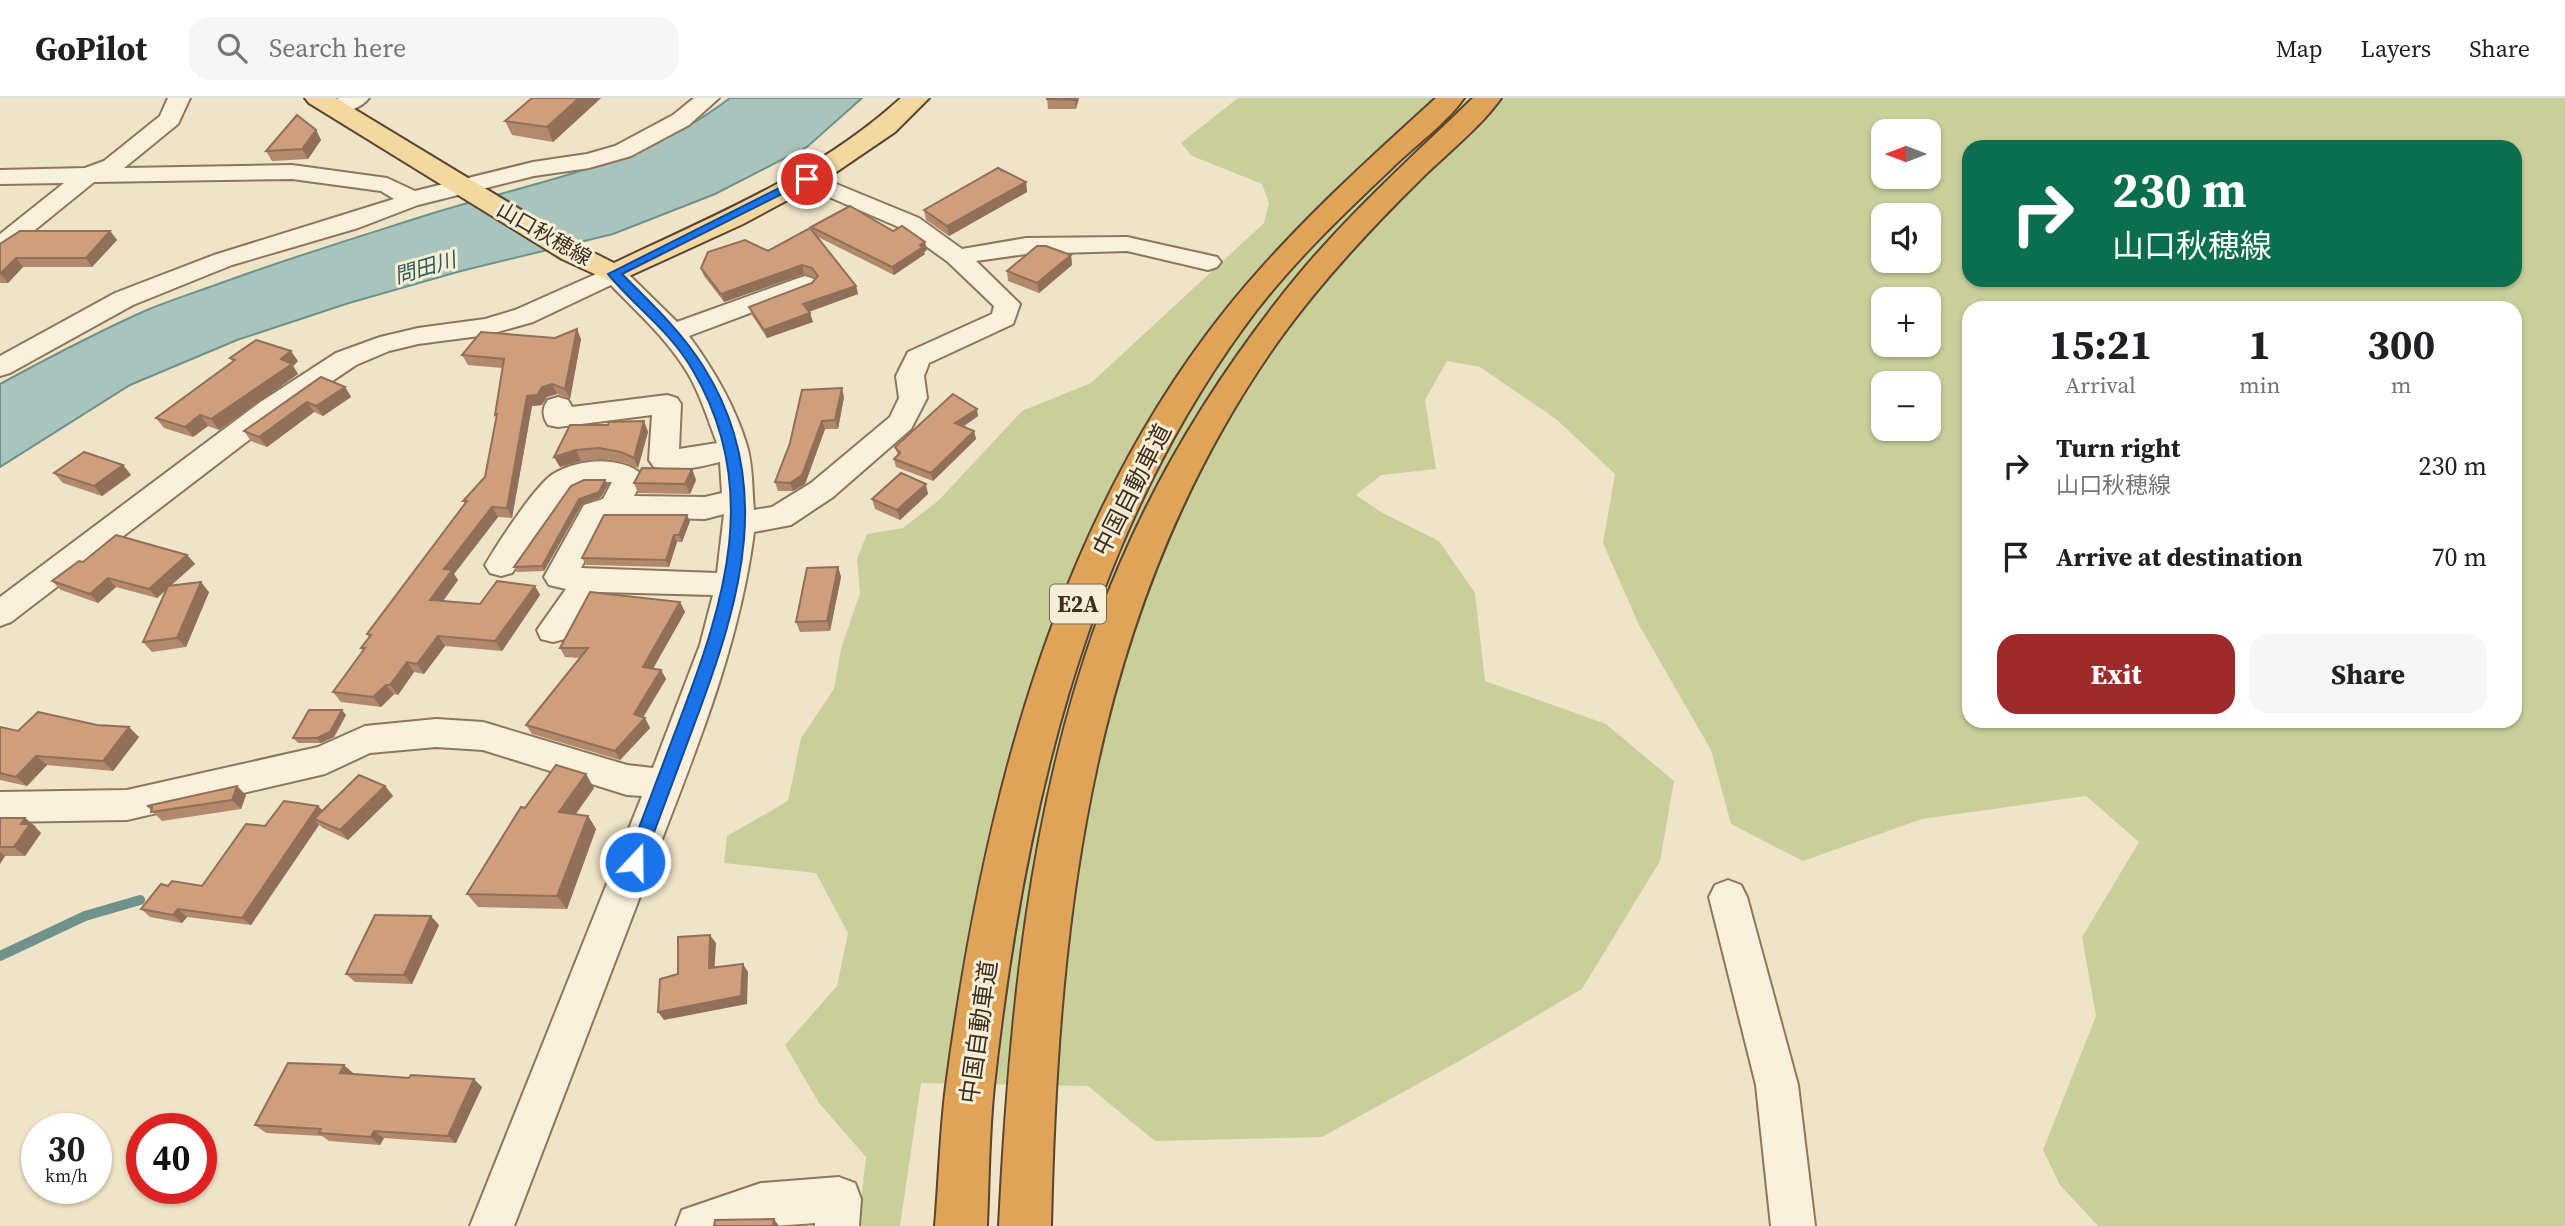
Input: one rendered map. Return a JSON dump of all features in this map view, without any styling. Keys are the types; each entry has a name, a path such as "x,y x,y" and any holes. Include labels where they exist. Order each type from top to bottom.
{"highway":[{"name":"中国自動車道","path":"961,1226 970,1089 998,898 1034,736 1078,604 1103,545 1129,487 1149,452 1182,395 1231,323 1279,264 1332,208 1451,98"},
{"name":"中国自動車道","path":"1025,1226 1028,1104 1049,901 1082,738 1121,608 1170,495 1220,407 1268,334 1315,275 1366,219 1488,98"}],"main road":[{"name":"山口秋穂線","path":"337,101 468,189 572,253 614,274 807,179 866,140 916,98"}],"street":[{"path":"0,246 89,175 113,166 170,118 180,101 179,98"},
{"path":"0,367 124,299 223,260 349,223 402,205 411,199 468,189 533,169 589,161 623,151 681,120 708,98"},
{"path":"0,177 292,172 387,185 411,199"},
{"path":"731,586 702,581 589,582 559,577 588,521 595,512 614,506 705,508 780,517 822,490 901,422 913,398 910,376 918,358 1004,318 1007,304 957,257 910,223 807,179"},
{"path":"957,257 1026,246 1127,244 1208,262"},
{"path":"0,614 268,410 346,359 380,345 418,336 487,327 524,316 614,274 673,333 698,367 716,402 733,448 739,512 731,586 716,645 665,784 492,1226"},
{"path":"673,333 805,284"},
{"path":"557,419 667,404 664,460 701,457 733,448"},
{"path":"501,565 561,483 581,473 618,472 629,478 614,506"},
{"path":"553,630 589,582"},
{"path":"0,807 127,805 325,761 365,740 436,733 483,736 627,780 665,784"},
{"path":"1728,897 1777,1085 1793,1226"},
{"path":"698,1226 761,1205 839,1199 837,1226"}],"green space":[{"path":"1238,98 2565,98 2565,1226 2098,1226 2060,1185 2043,1150 2096,1016 2082,937 2139,842 2086,796 1922,819 1803,861 1731,824 1711,750 1639,625 1603,543 1615,474 1556,419 1480,367 1447,361 1425,400 1436,469 1381,475 1356,495 1381,512 1439,541 1475,593 1485,681 1606,724 1674,781 1660,861 1582,989 1322,1137 1155,1141 1088,1086 921,1083 900,1226 858,1226 866,1157 819,1103 785,1045 837,986 848,933 816,873 724,863 727,836 788,801 801,738 834,689 841,649 860,593 857,559 867,534 903,528 938,501 1022,411 1091,383 1264,223 1269,203 1262,184 1192,156 1181,143"}],"water":[{"name":"問田川","path":"730,98 862,98 807,147 715,194 613,234 461,271 349,303 237,340 130,385 0,467 0,384 128,318 272,265 622,157 660,141"}],"building":[{"path":"532,98 579,98 547,127 505,121"},
{"path":"1047,98 1076,98 1075,100"},
{"path":"297,115 316,130 302,149 266,151"},
{"path":"998,168 1026,182 947,226 924,210"},
{"path":"850,206 893,231 902,226 925,242 920,245 923,247 892,267 811,227"},
{"path":"810,228 856,286 803,304 810,313 764,330 749,307 812,283 818,276 812,268 802,265 721,294 701,268 708,252 745,240 768,251"},
{"path":"20,231 110,231 86,258 16,258 0,274 0,244"},
{"path":"1037,246 1046,246 1071,255 1037,283 1007,271"},
{"path":"577,329 565,389 552,384 542,387 537,395 527,396 507,508 492,507 444,569 452,570 430,600 480,604 497,581 535,586 495,641 438,636 417,664 407,662 390,685 386,685 373,697 333,692 365,648 361,648 371,635 367,634 467,501 463,501 485,477 504,359 462,355 481,332 555,338"},
{"path":"256,340 291,351 281,359 292,364 211,419 200,415 185,427 156,418 235,360 230,358"},
{"path":"321,377 345,387 316,406 307,402 259,437 244,431"},
{"path":"842,388 835,420 822,421 802,475 790,483 775,482 790,443 802,390"},
{"path":"953,394 977,409 955,423 974,431 931,473 894,459 900,453 895,447"},
{"path":"644,421 634,458 621,452 599,448 576,450 554,457 570,425"},
{"path":"84,452 123,465 94,486 54,473"},
{"path":"642,468 692,469 685,484 634,483"},
{"path":"901,473 926,484 897,510 872,499"},
{"path":"584,480 605,480 599,492 579,499 542,566 514,567 571,486"},
{"path":"604,515 687,515 679,535 674,535 666,560 582,558"},
{"path":"116,535 187,555 149,589 108,578 90,594 52,581 79,561 83,562"},
{"path":"838,567 827,621 796,622 807,568"},
{"path":"201,582 177,638 143,642 168,586"},
{"path":"590,592 680,602 643,667 661,670 634,714 645,718 615,751 526,725 588,648 560,648"},
{"path":"309,710 342,710 330,732 317,738 293,738"},
{"path":"38,712 97,725 129,727 103,761 36,756 16,777 0,773 0,727 18,731"},
{"path":"556,765 586,774 559,812 588,816 557,896 467,894 521,807 525,808"},
{"path":"359,775 385,786 340,830 314,819"},
{"path":"237,786 232,800 151,812 152,807 147,806"},
{"path":"284,801 318,806 242,918 178,909 173,915 141,909 161,884 168,886 172,881 202,886 246,824 265,826"},
{"path":"0,818 25,818 21,824 30,824 14,847 0,847"},
{"path":"375,915 431,916 404,975 346,974"},
{"path":"710,935 709,968 743,964 741,996 658,1012 660,979 678,974 678,937"},
{"path":"288,1063 344,1065 340,1073 474,1079 448,1136 374,1131 371,1137 319,1133 321,1129 255,1125"},
{"path":"774,1219 773,1226 714,1226 715,1220"}],"waterway":[{"path":"0,956 85,916 140,900"}],"route":[{"path":"635,862 716,645 731,586 740,523 733,448 716,402 698,367 673,333 614,274 807,179"}]}
